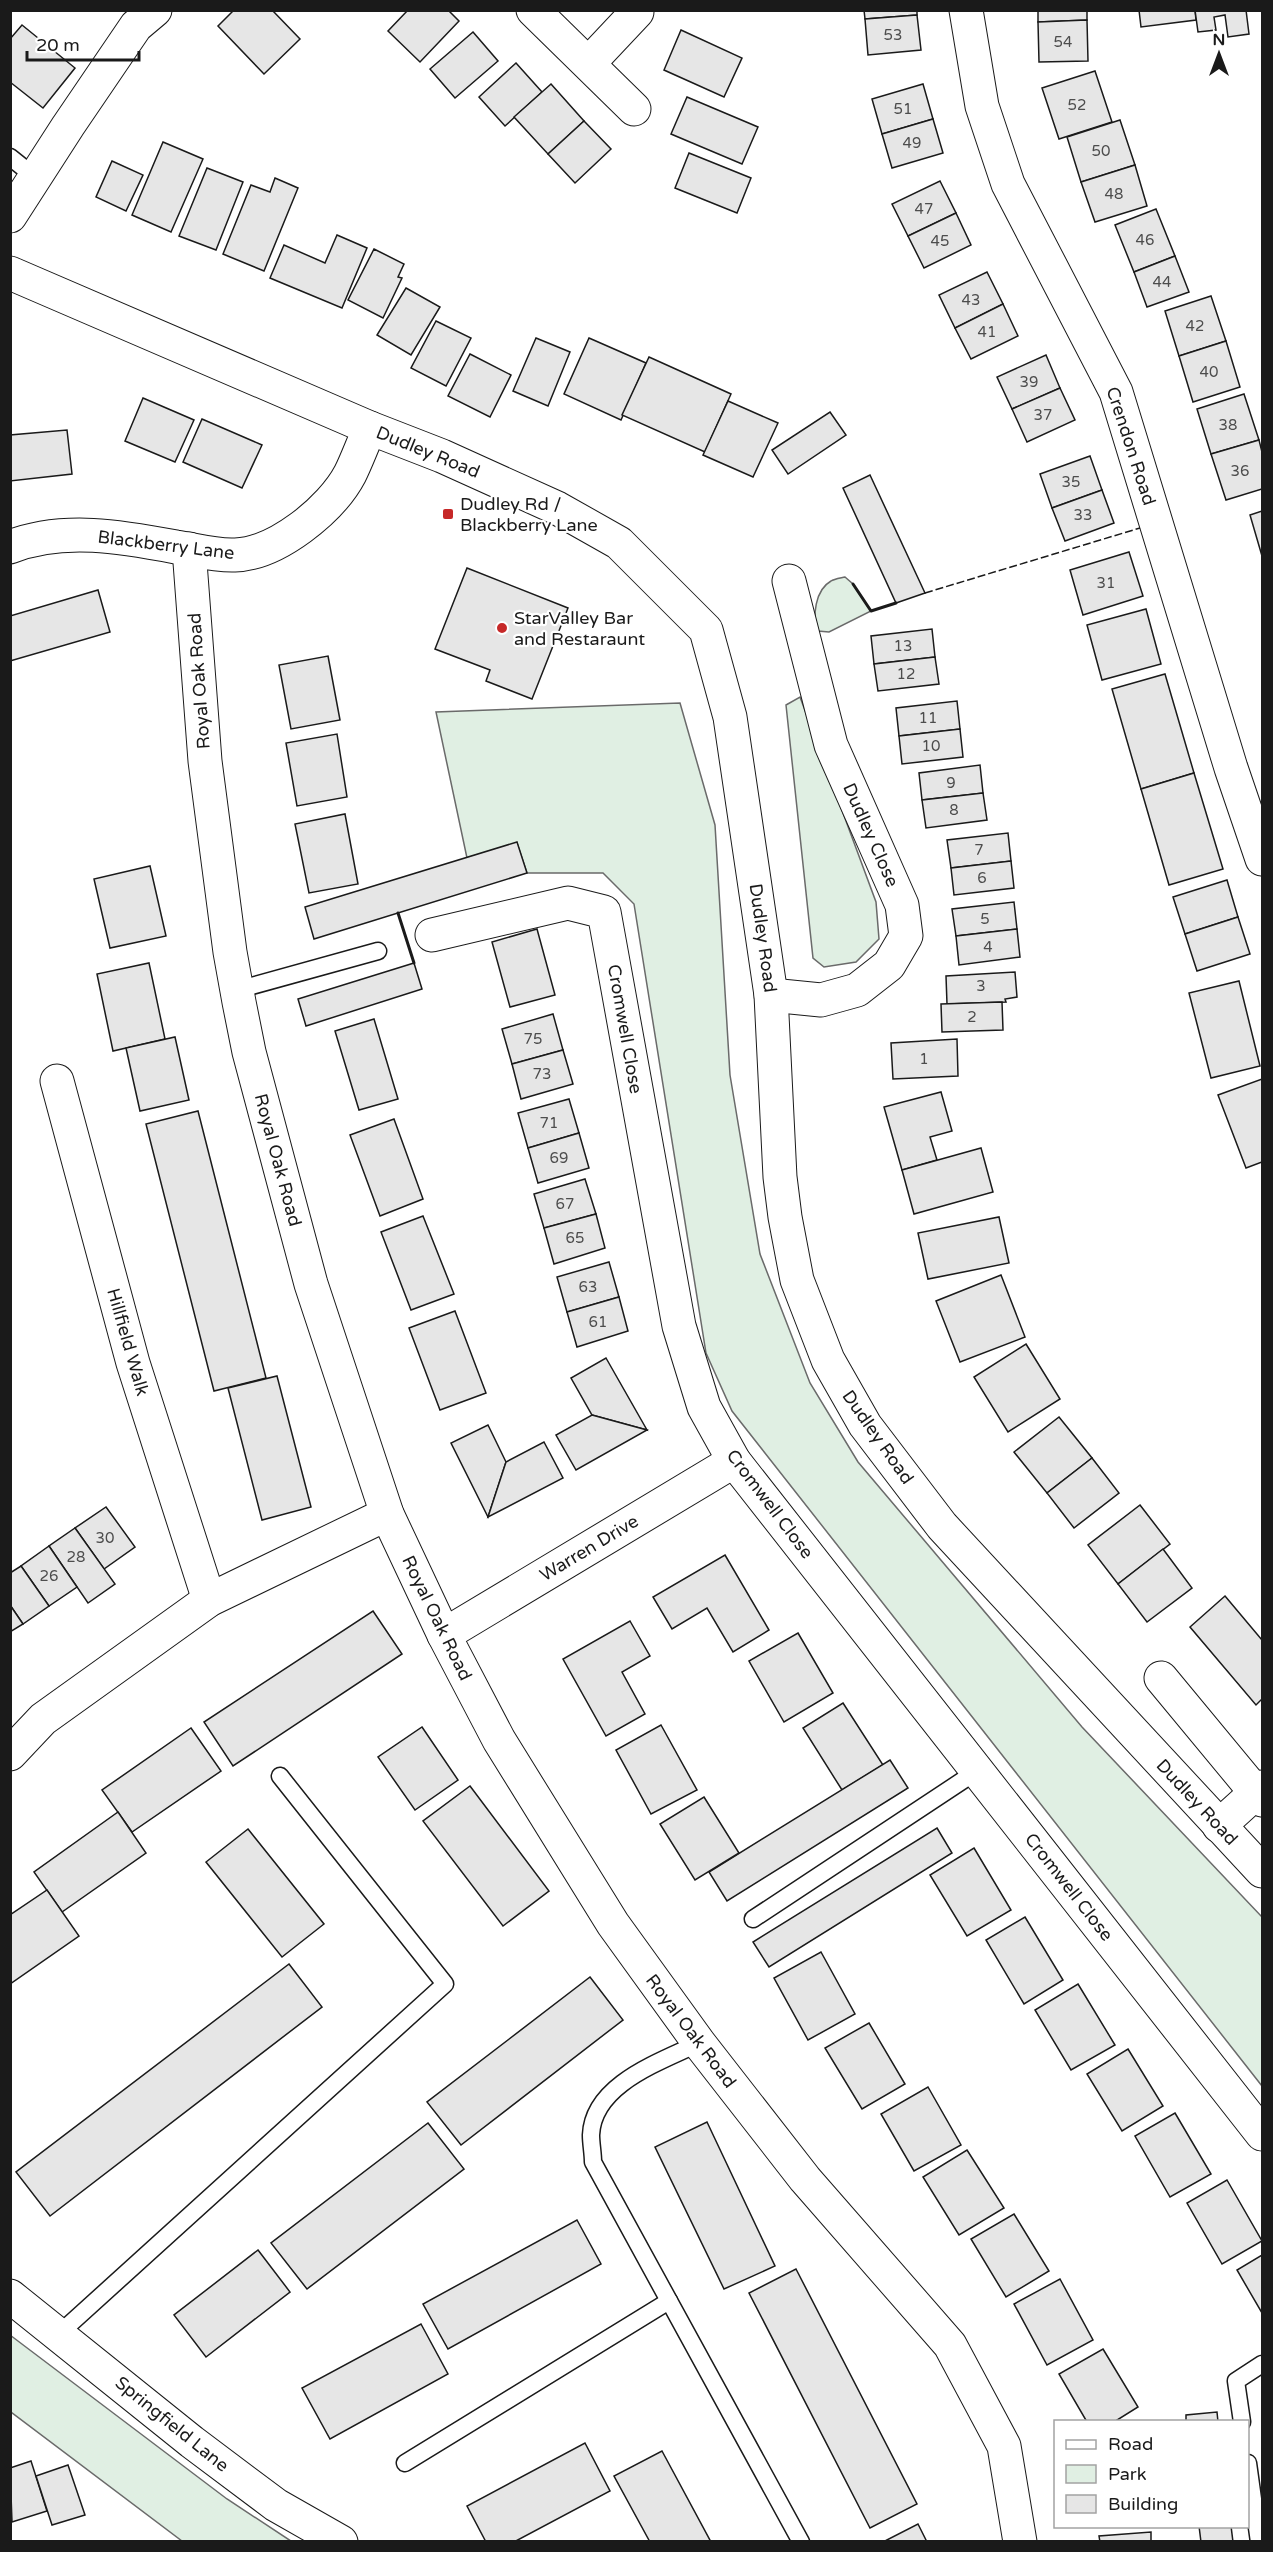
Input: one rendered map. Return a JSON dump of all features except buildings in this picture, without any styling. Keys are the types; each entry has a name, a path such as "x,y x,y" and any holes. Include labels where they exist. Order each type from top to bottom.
{"street":[{"path":"533,10 634,109"},
{"name":"Crendon Road","path":"966,10 982,106 1008,184 1116,392 1231,768 1263,860"},
{"path":"589,63 637,12"},
{"path":"10,216 137,16"},
{"name":"Dudley Road","path":"10,273 370,428 442,456 557,508 619,543 706,630 730,717 771,995 780,1177 785,1217 797,1281 828,1360 865,1425 942,1526 1263,1871"},
{"name":"Blackberry Lane","path":"10,547 71,535 125,537 235,555 266,549 301,529 349,476 370,428"},
{"name":"Royal Oak Road","path":"189,549 205,761 237,990 249,1052 311,1284 387,1514 444,1635 499,1740 613,1924 699,2043 805,2179 950,2345 1004,2446 1020,2541"},
{"name":"Dudley Close","path":"771,995 821,1000 857,990 889,965 906,936 902,905 831,745 789,581"},
{"name":"Cromwell Close","path":"432,935 568,903 604,912 679,1326 704,1407 734,1461 1263,2134"},
{"name":"Hillfield Walk","path":"57,1081 133,1363 209,1600"},
{"name":"Warren Drive","path":"444,1635 734,1461"},
{"path":"10,1754 44,1719 209,1600 387,1514"},
{"path":"1161,1678 1260,1793 1219,1826"},
{"name":"Springfield Lane","path":"10,2296 192,2442 276,2505 341,2541"}],"lane":[{"path":"10,157 35,177"},
{"path":"237,990 378,951"},
{"path":"753,1919 977,1772"},
{"path":"60,2334 445,1984 280,1776"},
{"path":"699,2043 624,2080 597,2111 591,2133 593,2162 801,2541"},
{"path":"405,2463 669,2301"},
{"path":"1242,2420 1236,2381 1263,2364"},
{"path":"1249,2470 1259,2541"}],"green space":[{"path":"845,577 853,584 871,611 829,632 818,631 815,611 821,591 831,581"},
{"path":"800,697 876,902 879,939 856,962 824,967 813,958 786,705"},
{"path":"680,703 715,825 730,1075 760,1254 810,1383 858,1462 1082,1727 1262,1917 1262,2086 732,1411 706,1353 634,904 603,873 527,873 517,843 467,858 436,712"},
{"path":"10,2335 227,2499 291,2541 182,2541 11,2412"}],"fence":[{"path":"925,593 1140,528"}],"wall":[{"path":"853,584 871,611 896,603"},
{"path":"398,913 414,963"}],"place":[{"name":"Dudley Rd / Blackberry Lane","path":"448,514"},
{"name":"StarValley Bar and Restaraunt","path":"502,628"}]}
